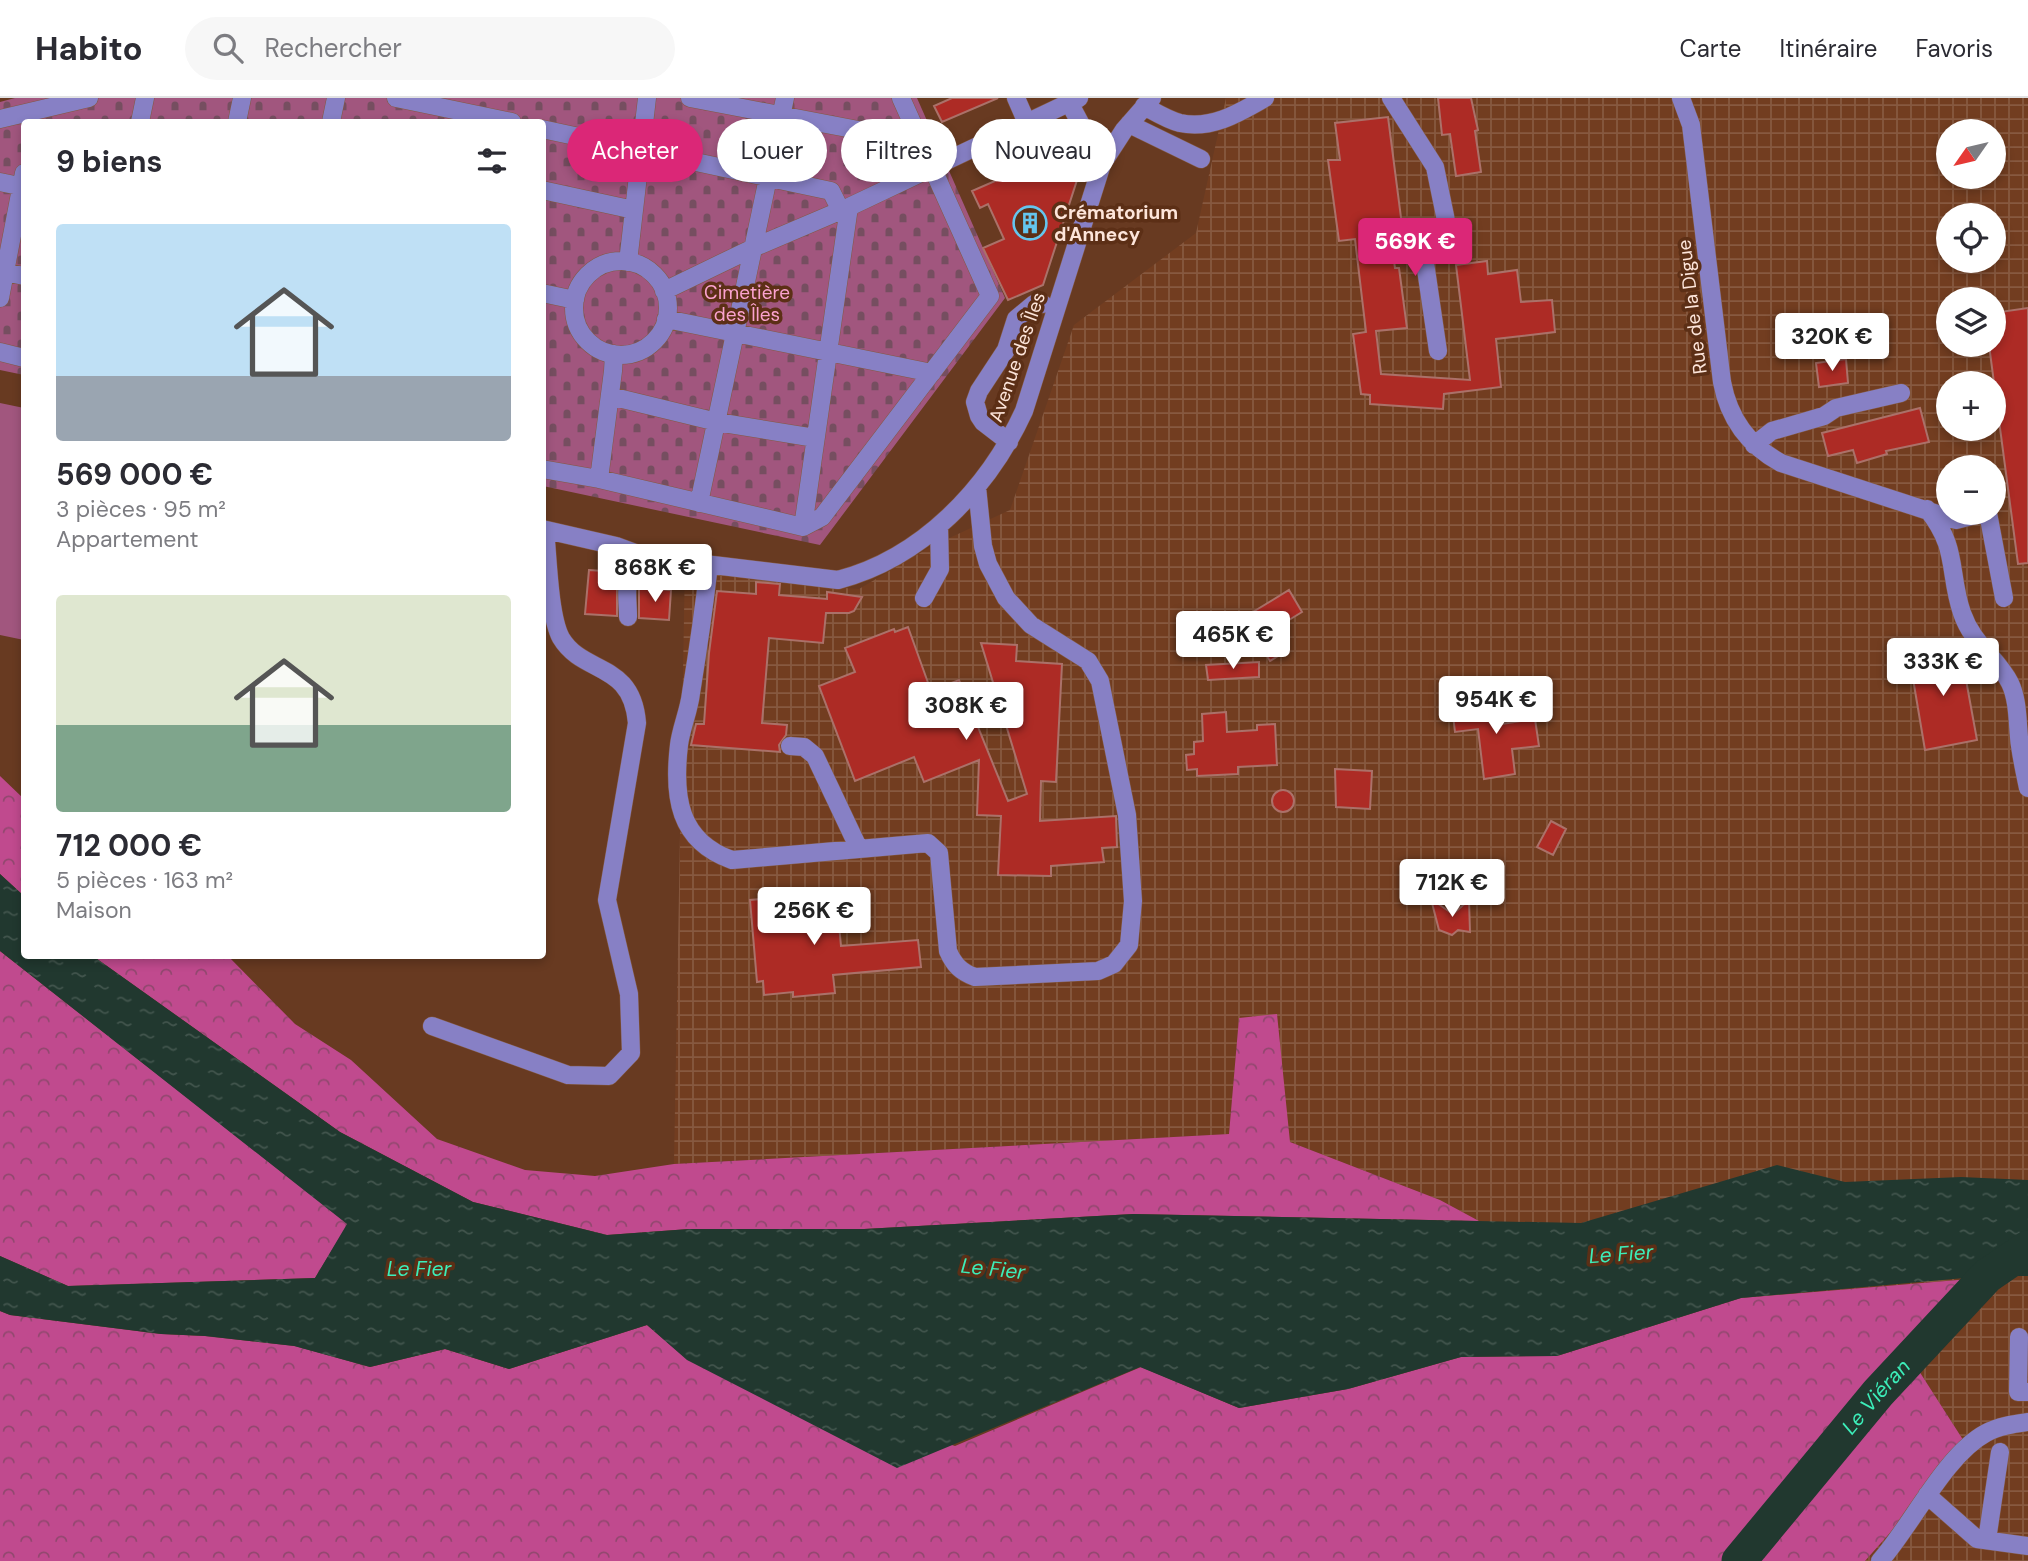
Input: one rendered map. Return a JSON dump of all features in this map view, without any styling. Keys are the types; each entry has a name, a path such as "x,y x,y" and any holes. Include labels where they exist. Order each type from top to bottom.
{"street":[{"path":"0,119 35,116 89,98"},
{"path":"140,119 145,98"},
{"path":"238,119 242,98"},
{"path":"332,119 336,98"},
{"path":"396,98 417,100 447,110 496,119"},
{"path":"645,119 648,98"},
{"path":"690,98 783,107 841,122"},
{"path":"901,98 911,119"},
{"path":"1016,98 1025,119"},
{"path":"1148,102 1178,122 1204,124 1229,117 1265,98"},
{"path":"1391,98 1435,167 1451,245 1423,250 1438,351"},
{"name":"Rue de la Digue","path":"1681,98 1691,125 1725,397 1736,423 1754,445 1781,463 1936,512"},
{"path":"1036,119 1075,101 1083,119"},
{"name":"Avenue des Îles","path":"1116,143 1148,102"},
{"path":"1129,124 1200,159"},
{"path":"546,130 567,134"},
{"path":"0,182 21,182"},
{"path":"628,262 637,182"},
{"path":"699,503 767,182"},
{"path":"790,182 831,191 845,209 803,527"},
{"path":"664,291 753,248 903,182"},
{"path":"546,470 599,479 803,527 822,517 990,296 946,182"},
{"name":"Avenue des Îles","path":"546,529 616,546 646,557 838,580 862,574 895,557 939,526 977,487 1009,442 1024,411 1096,182"},
{"path":"546,191 634,210"},
{"path":"0,298 3,272 21,195"},
{"path":"628,262 647,269 657,279 667,304 666,319 662,332 653,343 634,352 614,354 600,350 580,331 575,318 575,300 584,279 594,269 607,263 628,262"},
{"path":"3,272 21,275"},
{"path":"546,294 575,300"},
{"path":"1009,442 983,422 976,408 976,396 1006,350 1016,319 1034,304 1043,304"},
{"path":"666,319 932,373"},
{"path":"0,352 21,357"},
{"path":"599,479 614,354"},
{"path":"1754,445 1772,431 1824,416 1836,408 1901,393"},
{"path":"610,396 717,422 816,438"},
{"path":"709,565 690,700 679,744 678,794 683,818 689,829 707,848 732,860 924,843 936,849 940,858 948,951 961,971 975,977 1098,971 1114,964 1129,945 1133,901 1126,815 1100,681 1088,661 1031,625 1006,598 988,564 983,546 977,487"},
{"path":"1927,509 1949,545 1959,605 1968,627 1978,644 2004,673 2013,690 2028,788"},
{"path":"1989,525 2004,598"},
{"path":"924,598 940,569 939,526"},
{"path":"432,1026 568,1075 609,1076 631,1054 629,994 607,900 637,723 636,712 630,694 617,678 571,650 560,636 555,619 546,545"},
{"path":"628,617 628,581 631,570 636,562 646,557"},
{"path":"790,746 804,747 815,756 859,849"},
{"path":"2019,1337 2018,1392 2028,1392"},
{"path":"1880,1561 1927,1495 1967,1446 1987,1432 2028,1422"},
{"path":"1987,1540 2000,1452"},
{"path":"1927,1495 1977,1539 2028,1546"}],"shaded area":[{"path":"1226,98 2028,98 2028,1561 1865,1561 1967,1446 1912,1360 1981,1278 1741,1298 1479,1221 1440,1200 1290,1142 1239,1018 1229,1134 674,1164 685,563 817,586 859,589 932,546 1010,510 1074,325 1196,233"}],"green space":[{"name":"Cimetière des Îles","path":"15,98 917,98 926,119 841,119 841,182 954,182 1005,298 820,545 546,487 546,119 21,119 21,374 0,370 0,102"},
{"path":"0,403 21,407 21,639 0,635"},
{"path":"0,776 21,796 21,893 0,874"},
{"path":"0,951 348,1224 315,1278 68,1286 0,1256"},
{"path":"97,959 231,959 295,1024 351,1060 437,1139 525,1170 595,1176 674,1164 1229,1134 1239,1018 1277,1014 1290,1142 1440,1200 1479,1221 1133,1214 864,1229 689,1229 607,1235 473,1202 340,1132"},
{"path":"1982,1278 1912,1360 1967,1446 1865,1561 0,1561 0,1311 10,1315 161,1334 295,1346 370,1367 445,1349 509,1369 647,1325 688,1360 955,1446 1141,1367 1239,1408 1348,1389 1461,1357 1557,1356 1741,1298"}],"water":[{"name":"Le Fier","path":"0,874 21,893 21,959 97,959 340,1132 473,1202 607,1235 689,1229 864,1229 1133,1214 1581,1223 1777,1165 1845,1182 1961,1177 2028,1180 2028,1276 1987,1276 1741,1298 1557,1356 1461,1357 1348,1389 1239,1408 1140,1367 897,1468 687,1360 647,1325 509,1369 445,1349 370,1367 294,1346 161,1334 10,1315 0,1311 0,1256 68,1286 315,1278 347,1224 0,951"}],"building":[{"path":"952,98 998,98 949,119 940,119 934,106"},
{"path":"1438,98 1471,98 1478,130 1475,131 1481,172 1456,176 1450,134 1442,135"},
{"path":"1388,117 1403,233 1390,234 1395,268 1399,268 1407,328 1376,331 1381,374 1470,380 1456,265 1487,261 1488,274 1517,270 1521,302 1552,300 1555,332 1496,339 1501,387 1444,394 1443,409 1370,404 1370,395 1361,394 1353,334 1366,332 1355,239 1339,241 1328,160 1340,160 1335,123"},
{"name":"Crématorium d'Annecy","path":"993,182 1076,182 1043,285 1008,300 983,248 1004,239 988,204 980,208 972,191"},
{"path":"2028,308 2028,563 2018,564 2006,455 2004,455 2002,441 2006,441 2006,371 1992,371 1991,357 2006,357 2006,311"},
{"path":"1846,359 1848,383 1819,387 1816,363"},
{"path":"1920,408 1929,442 1886,451 1887,454 1857,463 1853,450 1828,456 1822,433"},
{"path":"589,570 617,572 617,616 585,614"},
{"path":"756,582 780,584 779,595 827,599 827,592 862,597 854,611 826,613 823,643 769,638 762,723 787,725 786,735 779,745 780,752 691,745 696,724 704,724 717,591 756,594"},
{"path":"639,588 671,590 669,620 639,618"},
{"path":"1289,590 1302,612 1271,631 1283,653 1270,661 1243,618"},
{"path":"908,627 931,691 959,680 1008,801 1027,794 981,643 1017,645 1016,661 1062,664 1056,782 1041,781 1040,821 1116,816 1117,847 1102,848 1104,862 1051,866 1051,876 998,875 1001,816 977,815 979,760 924,782 914,757 855,781 819,686 855,672 845,648 894,629 895,632"},
{"path":"1960,647 1977,740 1925,750 1909,655"},
{"path":"1259,662 1259,677 1208,680 1206,665"},
{"path":"1497,702 1501,724 1535,719 1539,746 1512,749 1515,774 1484,779 1478,729 1455,732 1452,707"},
{"path":"1226,712 1227,732 1257,730 1257,725 1275,724 1277,765 1238,767 1238,774 1197,776 1197,769 1187,770 1186,755 1194,754 1194,742 1203,741 1202,714"},
{"path":"1335,769 1372,771 1370,809 1336,807"},
{"path":"1283,790 1291,793 1294,801 1291,809 1283,812 1275,809 1272,801 1275,793"},
{"path":"1551,821 1566,829 1553,855 1537,847"},
{"path":"836,893 841,946 918,940 921,967 833,975 835,993 793,997 793,992 764,995 763,981 757,982 750,900"},
{"path":"1431,899 1453,914 1469,900 1470,932 1458,930 1452,935 1439,930"}],"waterway":[{"name":"Le Viéran","path":"1739,1561 1878,1393 1987,1276 2028,1248"}],"place":[{"name":"Crématorium d'Annecy","path":"1030,223"}]}
